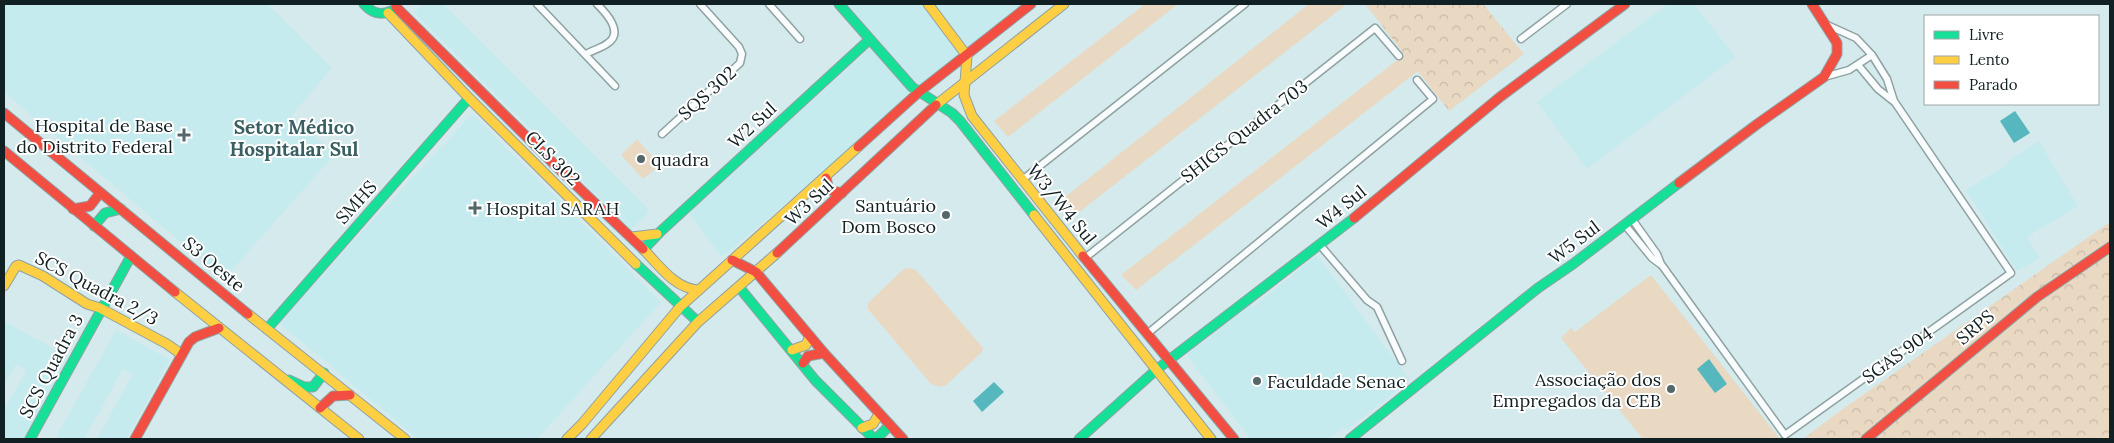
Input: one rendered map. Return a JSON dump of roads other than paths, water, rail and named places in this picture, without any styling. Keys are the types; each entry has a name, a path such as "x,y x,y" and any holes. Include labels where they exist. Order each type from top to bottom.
{"main road":[{"path":"364,4 374,13 388,13 396,5"},
{"path":"839,4 869,40 918,92"},
{"path":"928,4 967,56"},
{"name":"W3 Sul","path":"567,439 582,424 680,307 698,290 826,178 918,92 967,56 1031,4"},
{"name":"W3 Sul","path":"591,439 698,322 756,272 938,104 1064,4"},
{"name":"W4 Sul","path":"1079,439 1156,370 1320,245 1439,149 1500,96 1625,4"},
{"name":"W5 Sul","path":"1350,439 1531,293 1629,222 1756,125 1824,77 1837,54 1837,43 1812,4"},
{"name":"CLS 302","path":"396,5 557,167 632,237 676,283 687,289 698,290"},
{"name":"CLS 302","path":"388,13 469,98 642,270 698,322"},
{"name":"W2 Sul","path":"644,249 657,234 869,40"},
{"name":"W3/W4 Sul","path":"967,56 964,102 968,110 1053,220 1234,439"},
{"name":"W3/W4 Sul","path":"918,92 952,113 960,121 1211,439"},
{"name":"SMHS","path":"267,329 469,98"},
{"name":"S3 Oeste","path":"4,113 267,329 405,439"},
{"path":"986,153 995,146"},
{"path":"4,151 279,377 320,408 349,436 359,439"},
{"path":"826,178 829,190 842,193"},
{"path":"73,209 90,206 100,193"},
{"path":"94,226 101,215 112,210 121,210"},
{"path":"1044,227 1053,220"},
{"path":"632,237 657,234"},
{"name":"SRPS","path":"1866,439 2037,297 2110,247"},
{"path":"642,270 644,249"},
{"name":"SCS Quadra 3","path":"30,439 100,308 131,256"},
{"path":"732,260 756,272 824,353 903,439"},
{"name":"SCS Quadra 2/3","path":"4,286 16,266 19,265 42,276 87,304 100,308 167,344 181,354"},
{"path":"739,287 833,400 862,428 875,439 890,425"},
{"path":"135,439 181,354 195,337 219,328"},
{"path":"792,350 806,345 810,336"},
{"path":"803,363 808,356 824,353"},
{"path":"620,406 615,405 613,396 626,370"},
{"path":"279,377 304,387 313,387 324,374"},
{"path":"320,408 326,399 334,394 350,395"},
{"path":"862,428 874,424 879,414"}],"street":[{"path":"537,4 615,86"},
{"path":"586,54 609,43 615,33 614,26 596,4"},
{"name":"SQS 302","path":"662,134 740,63 742,54 739,47 700,4"},
{"path":"769,4 800,39"},
{"path":"1022,180 1246,4"},
{"path":"1521,39 1567,4"},
{"path":"1825,24 1856,38 1872,55"},
{"name":"SHIGS Quadra 703","path":"1084,258 1375,28 1399,56"},
{"name":"W5 Sul","path":"1824,77 1839,74 1858,65 1872,55"},
{"name":"SGAS 904","path":"1629,222 1652,258 1661,264 1785,435 2011,273 1894,101 1887,79 1872,55"},
{"name":"SGAS 904","path":"1858,65 1878,89 1894,101"},
{"path":"1147,334 1433,99 1417,80"},
{"path":"1320,245 1367,300 1377,307 1402,361"}],"water":[{"path":"2015,111 2030,133 2014,143 2000,121"},
{"path":"1709,359 1727,384 1715,393 1697,369"},
{"path":"994,382 1004,392 982,412 973,401"}],"place":[{"name":"Hospital de Base do Distrito Federal","path":"184,135"},
{"name":"quadra","path":"641,159"},
{"name":"Hospital SARAH","path":"475,208"},
{"name":"Santuário Dom Bosco","path":"946,215"},
{"name":"Faculdade Senac","path":"1257,381"},
{"name":"Associação dos Empregados da CEB","path":"1671,389"}],"district":[{"name":"Setor Médico Hospitalar Sul","path":"294,138"}]}
